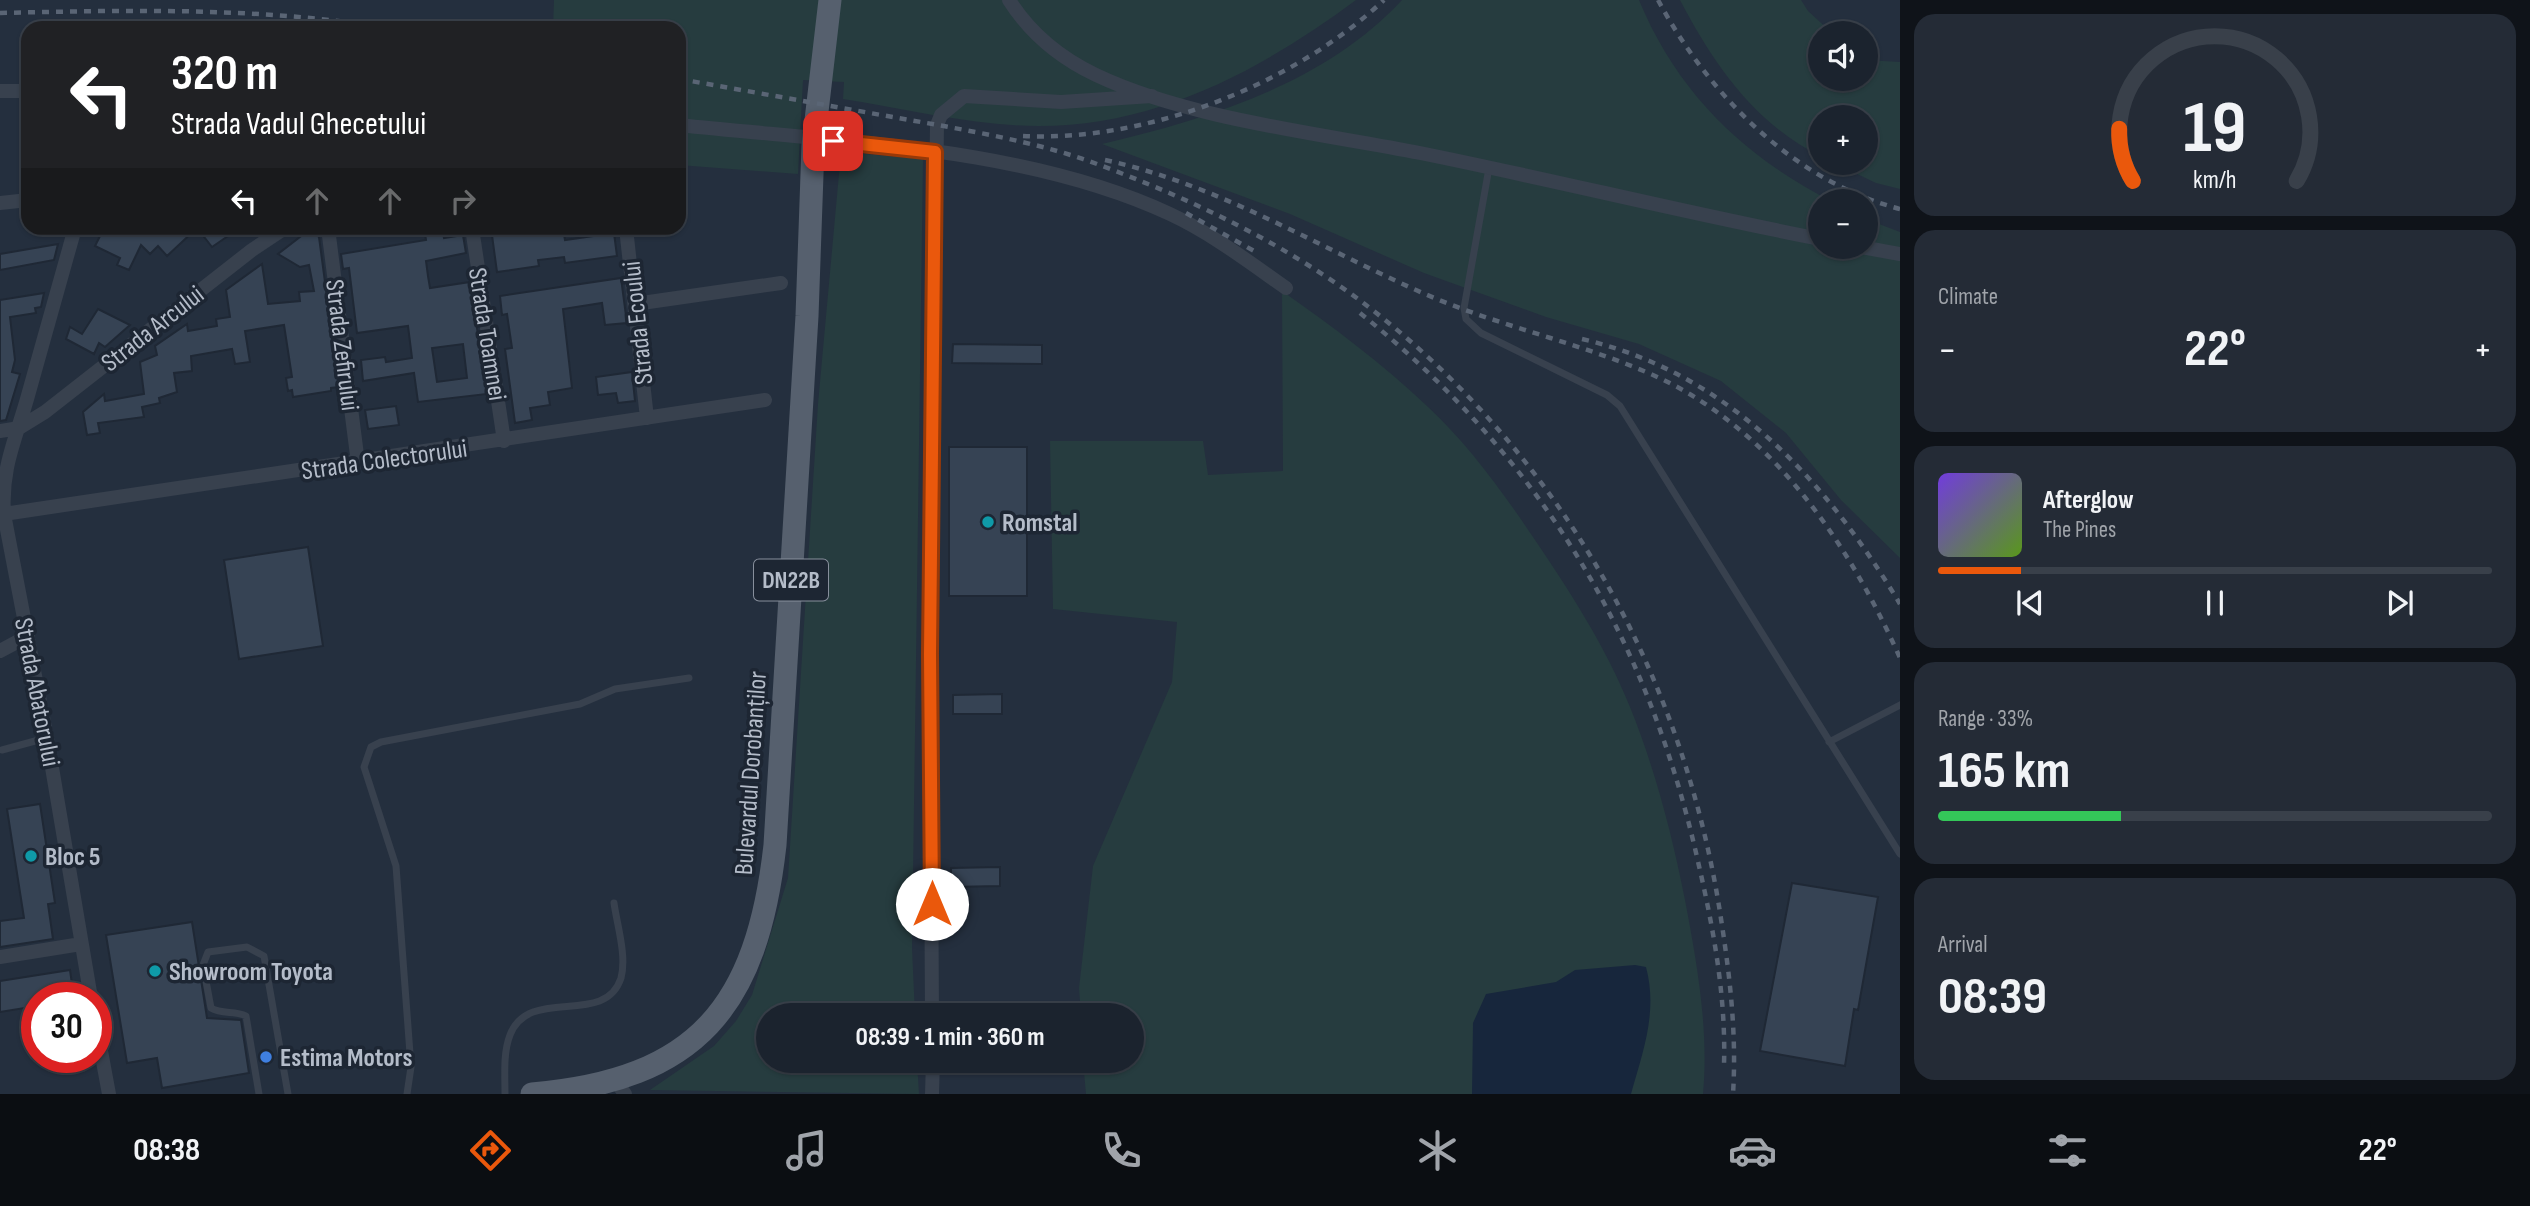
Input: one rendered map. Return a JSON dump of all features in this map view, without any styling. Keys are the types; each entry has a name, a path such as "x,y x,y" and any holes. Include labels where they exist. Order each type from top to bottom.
{"main road":[{"name":"Bulevardul Dorobanților","path":"539,1094 620,1087 693,1041 713,1021 738,982 763,922 775,845 807,316 813,146 830,0"}],"street":[{"path":"1009,0 1024,24 1049,46 1096,76 1194,109 1489,167 1808,236"},
{"path":"0,91 21,91"},
{"path":"932,1003 930,654 935,152 941,115 964,96 1061,102 1152,96"},
{"path":"686,126 935,152 1066,177 1124,195 1192,226 1286,288"},
{"path":"0,203 21,201"},
{"name":"Strada Abatorului","path":"73,235 3,477 4,514 47,738 88,982"},
{"name":"Strada Arcului","path":"19,428 45,412 274,235"},
{"name":"Strada Zefirului","path":"329,235 358,463"},
{"name":"Strada Toamnei","path":"473,235 504,441"},
{"name":"Strada Ecoului","path":"627,235 648,418"},
{"path":"1878,250 1900,254"},
{"path":"635,304 782,283"},
{"name":"Strada Colectorului","path":"4,514 765,400"},
{"path":"0,431 19,428"},
{"path":"0,651 28,636"},
{"path":"0,957 81,944"},
{"path":"105,1073 109,1094"},
{"path":"932,1094 933,1073"}],"lane":[{"path":"1489,167 1464,308 1465,319 1481,333 1607,395 1620,407 1900,854"},
{"path":"407,1094 411,1067 396,866 364,767 371,747 381,742 580,704 615,690 689,678"},
{"path":"1829,742 1900,705"},
{"path":"2,750 47,738"},
{"path":"505,1094 506,1049 516,1024 541,1008 598,1002 608,998 617,984 622,960 614,903"},
{"path":"259,1094 247,1017 239,1013 218,1012 211,1008 203,965 208,952 247,947 264,956 288,1094"}],"green space":[{"path":"554,0 1356,0 1284,49 1207,89 1126,116 1083,123 1039,126 965,120 843,99 844,82 803,80 798,174 686,166 686,21 553,21"},
{"path":"1402,0 1639,0 1673,64 1716,118 1769,164 1810,189 1808,259 1878,259 1878,224 1900,232 1900,558 1841,500 1786,433 1721,381 1639,344 1546,317 1424,273 1290,214 1102,144 1183,122 1263,94 1301,76 1371,29"},
{"path":"1680,0 1801,0 1819,21 1808,21 1808,91 1878,91 1878,61 1900,62 1900,189 1876,183 1859,175 1878,175 1878,105 1808,105 1808,149 1775,127 1755,109 1721,68"},
{"path":"841,152 923,159 912,948 914,1003 756,1003 756,1073 918,1073 919,1094 650,1090 714,1046 736,1021 752,995 788,878 818,404"},
{"path":"1282,291 1375,360 1456,436 1497,485 1533,537 1573,598 1610,663 1647,754 1680,875 1701,997 1703,1094 1086,1094 1084,1073 1144,1073 1144,1003 1080,1003 1079,988 1093,866 1172,682 1177,622 1053,609 1050,441 1203,441 1208,475 1283,471"}],"water":[{"path":"1635,965 1646,967 1650,1016 1631,1094 1472,1094 1473,1023 1486,994 1556,982 1575,970"}],"building":[{"path":"100,235 190,235 167,256 158,246 150,254 141,245 129,270 117,265 120,258 95,246"},
{"path":"203,235 227,235 228,236 212,247"},
{"path":"303,235 319,237 339,387 331,388 331,391 293,397 292,390 288,391 286,378 292,377 284,325 245,331 250,362 235,364 232,349 191,356 192,371 174,373 177,392 159,398 160,403 142,407 144,417 98,423 100,433 87,435 83,412 104,394 105,401 144,394 140,362 157,355 155,346 187,324 188,331 217,326 216,319 230,317 226,290 262,264 268,304 300,301 299,292 314,291 309,265 300,267 278,254"},
{"path":"425,235 443,235 444,238 463,235 466,253 426,261 428,276 430,288 470,282 487,394 418,402 414,373 363,381 361,360 385,357 386,362 412,358 408,326 357,333 349,268 343,269 341,254 426,240","holes":["463,344 467,378 437,382 432,348"]},
{"path":"492,235 564,235 565,240 614,235 617,256 565,263 564,257 538,260 539,266 497,272"},
{"path":"58,244 54,260 0,270 0,254"},
{"path":"621,278 627,323 605,325 602,303 563,309 572,388 548,392 550,405 530,408 532,420 515,423 505,349 512,348 507,314 502,315 500,296"},
{"path":"44,293 41,307 35,308 36,313 10,317 15,360 12,372 20,374 6,420 0,421 0,300"},
{"path":"98,309 130,325 105,347 99,343 94,354 66,339 70,327 82,334"},
{"path":"953,344 1042,345 1042,364 952,363"},
{"path":"632,372 635,401 618,403 616,393 598,395 596,377"},
{"path":"396,406 399,425 368,429 365,410"},
{"name":"Romstal","path":"949,447 1027,447 1027,596 949,596"},
{"path":"308,547 323,646 239,659 224,560"},
{"path":"1002,694 1002,714 953,714 953,695"},
{"name":"Bloc 5","path":"40,804 55,903 48,904 53,939 0,947 0,921 24,918 7,809"},
{"path":"1000,867 1000,886 951,887 951,868"},
{"path":"1792,883 1878,897 1845,1066 1760,1051"},
{"name":"Showroom Toyota","path":"192,922 207,1018 241,1020 249,1073 162,1088 157,1058 127,1063 106,935"},
{"path":"70,970 72,982 21,982 21,1009 0,1012 0,981"}],"railway":[{"path":"1023,136 1070,135 1119,129 1168,118 1216,102 1307,58 1384,0"},
{"path":"1658,0 1702,69 1758,130 1790,156 1824,178 1861,196 1900,209"},
{"path":"0,13 243,13 340,21"},
{"path":"686,80 999,137 1058,151 1097,164 1167,192 1271,243 1366,305 1435,363 1497,428 1552,497 1600,572 1641,650 1674,733 1701,818 1726,953 1734,1046 1733,1094"},
{"path":"1105,160 1186,184 1264,217 1444,302 1589,350 1646,372 1690,394 1730,422 1766,454 1799,490 1856,571 1900,658"},
{"path":"1186,213 1254,251"},
{"path":"1360,313 1425,369 1483,429 1534,492 1579,559 1618,630 1651,704 1678,783 1699,866 1718,965 1724,1065"},
{"path":"1582,339 1635,355 1683,377 1727,405 1768,437 1805,474 1839,515 1900,604"}],"place":[{"name":"Romstal","path":"988,522"},
{"name":"Bloc 5","path":"31,856"},
{"name":"Showroom Toyota","path":"155,971"},
{"name":"Estima Motors","path":"266,1057"}],"route":[{"path":"833,141 935,152 930,654 932,904"}]}
